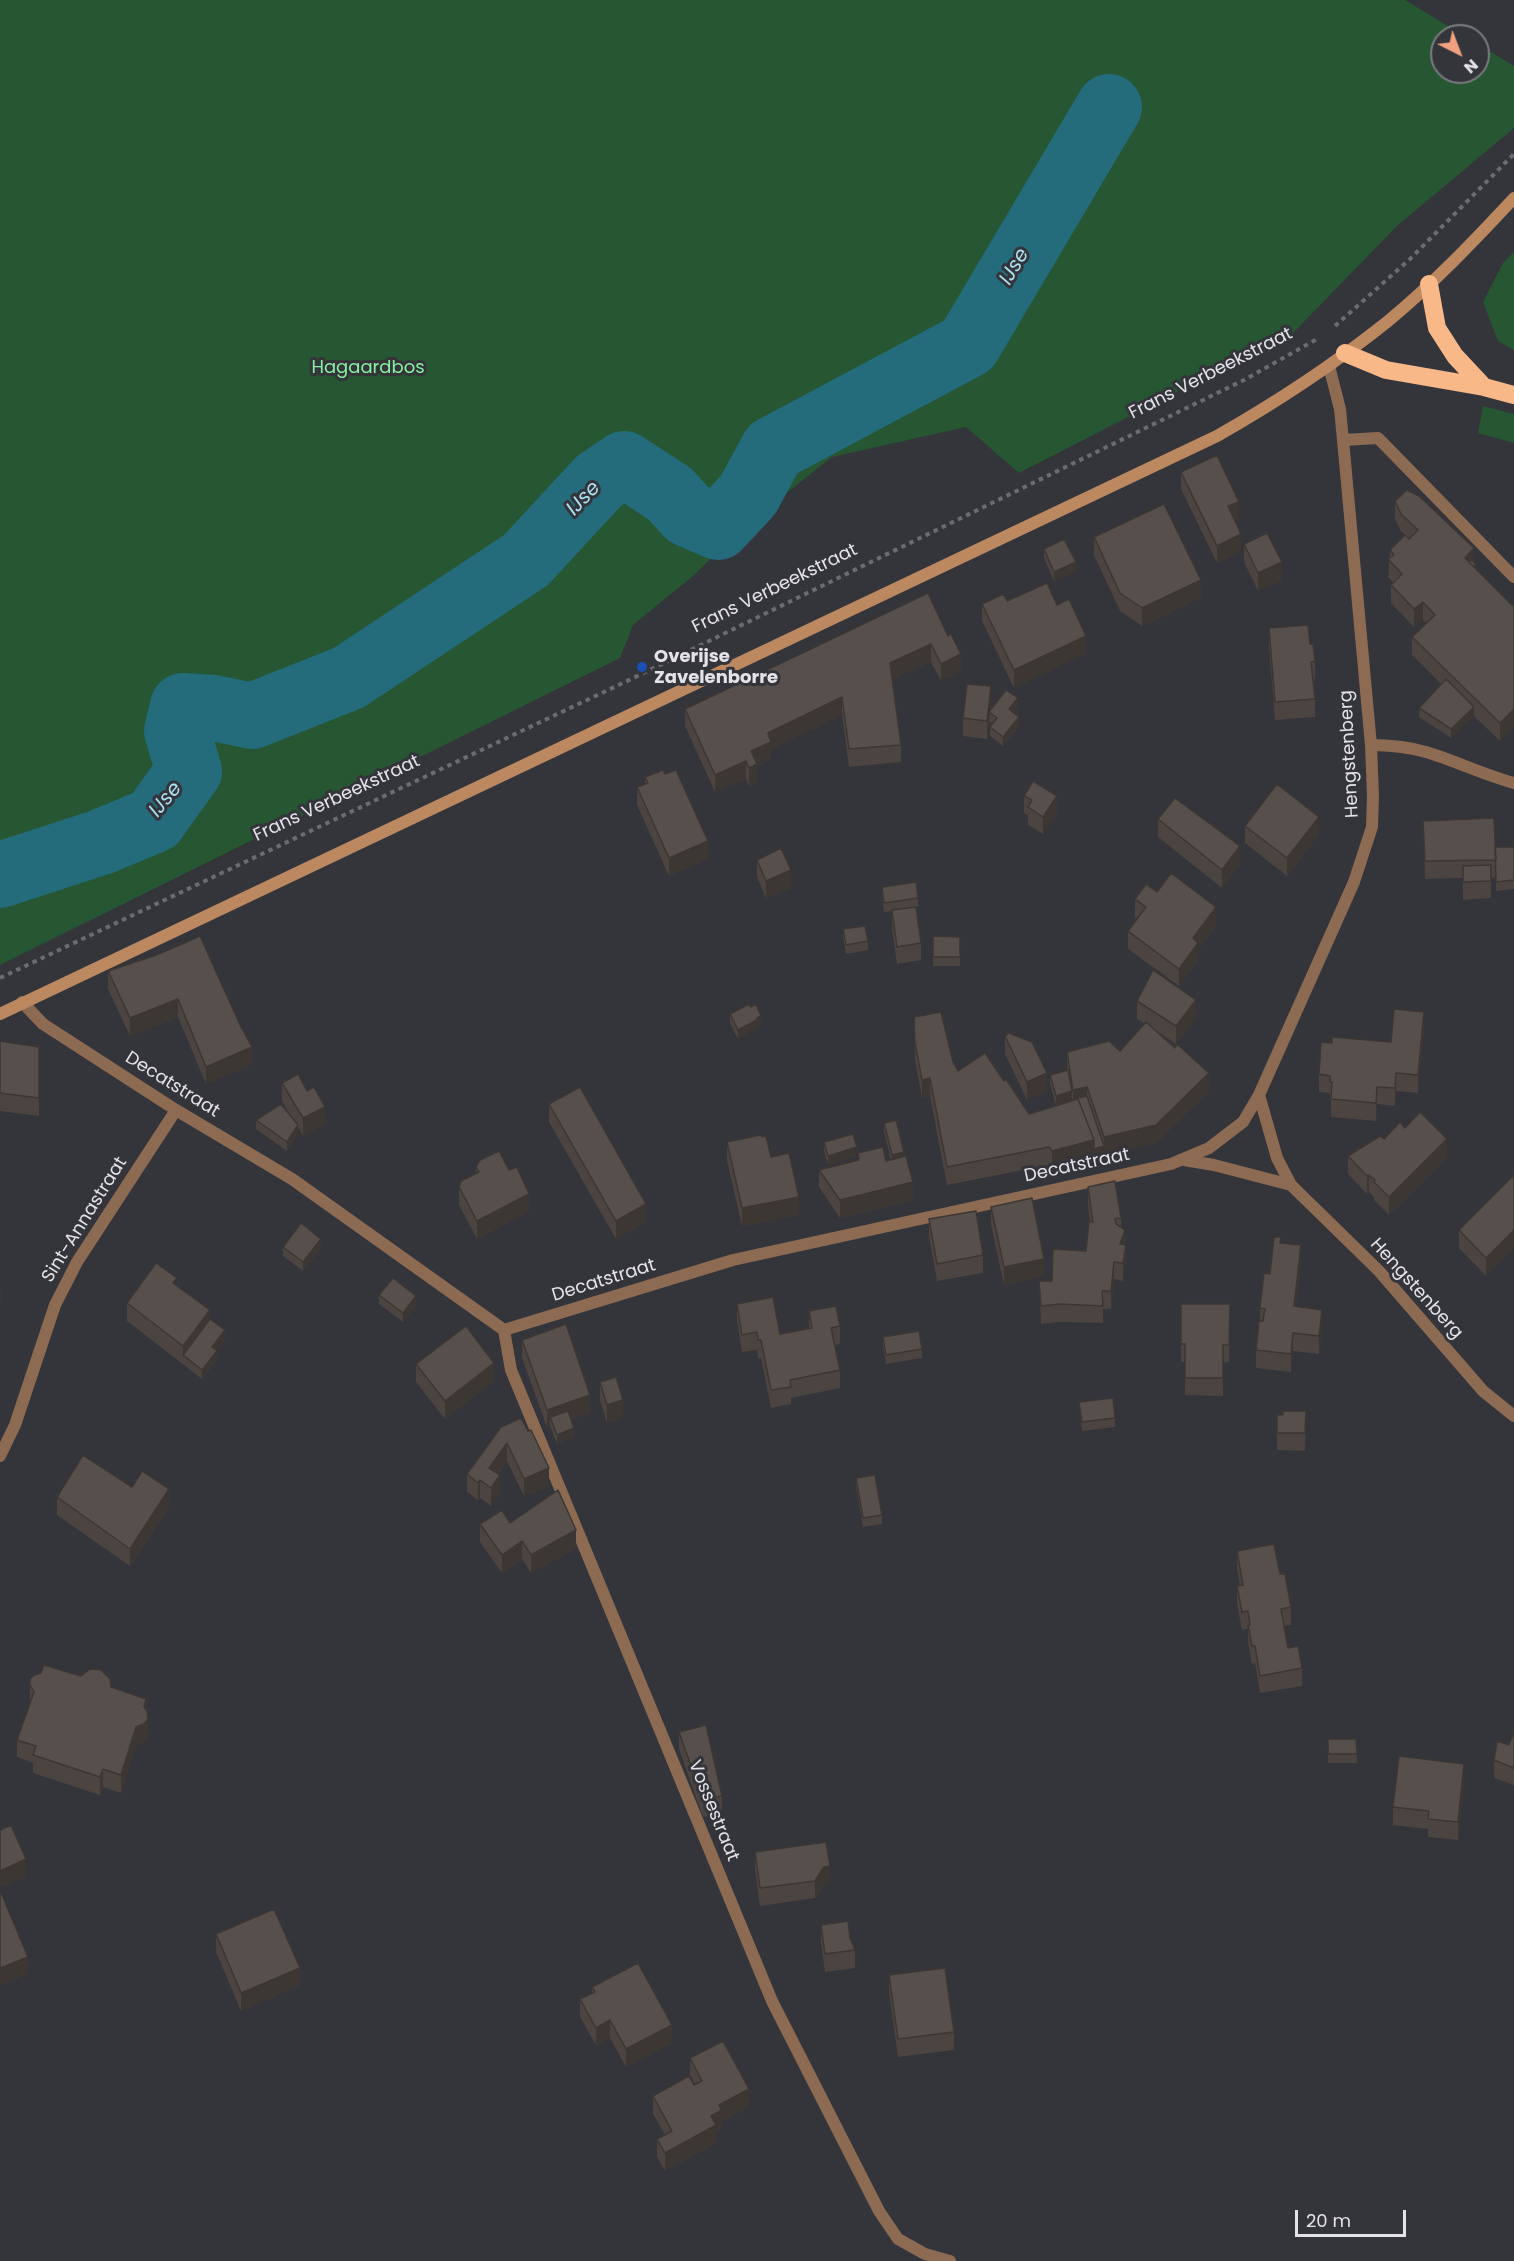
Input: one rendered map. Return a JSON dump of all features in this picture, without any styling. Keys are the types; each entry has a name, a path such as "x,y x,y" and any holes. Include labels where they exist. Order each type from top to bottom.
{"highway":[{"path":"1429,284 1437,328 1455,356 1484,387"},
{"path":"1346,353 1386,370 1484,387 1514,395"}],"main road":[{"path":"0,1014 1217,436 1278,402 1387,321 1429,284 1514,198"}],"street":[{"name":"Hengstenberg","path":"1329,366 1340,409 1343,440 1371,745 1372,827 1354,882 1267,1082 1259,1095 1277,1158 1291,1185 1379,1271 1483,1391 1514,1416"},
{"path":"1343,440 1378,438 1514,577"},
{"path":"1371,745 1394,746 1426,752 1490,777 1514,783"},
{"name":"Decatstraat","path":"22,1002 43,1024 176,1110 292,1179 504,1330 733,1260 1171,1164 1209,1148 1243,1122 1259,1095"},
{"name":"Sint-Annastraat","path":"0,1456 15,1425 54,1305 77,1262 176,1110"},
{"name":"Hengstenberg","path":"1183,1160 1214,1165 1291,1185"},
{"name":"Vossestraat","path":"504,1330 512,1370 772,2001 879,2211 898,2240 925,2254 950,2261"}],"path":[{"path":"1333,328 1410,259 1514,154"},
{"name":"Frans Verbeekstraat","path":"0,978 625,682 1244,380 1324,336"}],"green space":[{"name":"Hagaardbos","path":"0,0 1405,0 1445,24 1430,24 1430,84 1490,84 1490,51 1514,66 1514,128 1397,226 1294,332 1019,473 966,427 832,457 741,529 693,576 633,625 620,658 0,965"},
{"path":"1514,252 1514,350 1498,341 1483,302 1503,263"},
{"path":"1483,406 1514,414 1514,443 1478,433"}],"building":[{"path":"1217,455 1239,502 1228,506 1241,534 1217,546 1181,472"},
{"path":"1407,490 1419,496 1474,548 1465,558 1514,607 1514,709 1500,723 1412,637 1435,615 1423,602 1414,609 1391,585 1402,574 1388,559 1394,555 1390,550 1405,535 1409,539 1418,530 1401,514 1395,501"},
{"path":"1164,504 1201,580 1142,608 1120,593 1094,537"},
{"path":"1267,533 1282,562 1258,573 1244,544"},
{"path":"1064,539 1076,562 1054,572 1044,549"},
{"path":"1047,583 1057,605 1069,599 1086,636 1014,670 982,604 1003,594 1007,601"},
{"path":"928,593 948,636 951,634 961,654 941,664 931,644 890,663 901,745 849,749 842,697 768,733 771,742 751,751 757,764 749,768 746,761 715,775 685,709"},
{"path":"1308,625 1315,661 1311,662 1315,699 1275,702 1269,628"},
{"path":"1446,679 1474,707 1451,729 1419,708"},
{"path":"967,684 991,686 987,721 963,718"},
{"path":"1006,690 1018,698 1009,709 1019,717 1003,737 990,727 997,718 989,712"},
{"path":"663,770 665,774 676,770 708,841 669,858 637,787 648,783 645,777"},
{"path":"1033,781 1057,796 1043,817 1028,807 1032,800 1024,796"},
{"path":"1277,784 1319,817 1287,858 1245,826"},
{"path":"1175,798 1240,846 1222,870 1158,819"},
{"path":"1494,818 1496,860 1425,861 1423,821"},
{"path":"1495,847 1514,847 1514,880 1496,882"},
{"path":"781,848 791,870 766,881 757,860"},
{"path":"1491,865 1491,881 1463,882 1463,866"},
{"path":"1171,873 1216,907 1193,938 1198,943 1179,969 1128,931 1146,907 1135,899 1146,884 1157,892"},
{"path":"916,882 918,898 884,903 882,887"},
{"path":"916,907 921,943 897,947 892,910"},
{"path":"865,926 868,941 846,945 843,929"},
{"path":"200,936 252,1047 206,1067 178,999 130,1018 108,971 159,954"},
{"path":"933,936 960,937 960,957 933,957"},
{"path":"1153,970 1196,1000 1176,1026 1137,1001"},
{"path":"749,1004 751,1007 756,1004 761,1016 738,1030 730,1014"},
{"path":"1394,1009 1424,1012 1418,1075 1396,1073 1395,1088 1377,1087 1376,1103 1331,1099 1330,1076 1319,1074 1321,1042 1332,1043 1332,1037 1391,1042"},
{"path":"941,1012 953,1062 958,1071 985,1053 1004,1081 1006,1079 1029,1114 1078,1099 1094,1140 1052,1151 1049,1147 947,1167 930,1078 922,1080 915,1042 914,1017"},
{"path":"1146,1022 1175,1048 1177,1044 1209,1073 1156,1125 1104,1137 1087,1087 1073,1090 1067,1052 1109,1041 1120,1051"},
{"path":"1009,1033 1032,1042 1047,1073 1027,1082 1005,1036"},
{"path":"0,1041 39,1047 39,1098 0,1093"},
{"path":"1068,1070 1072,1091 1056,1096 1050,1075"},
{"path":"298,1074 307,1091 314,1087 325,1107 303,1118 282,1083"},
{"path":"580,1087 646,1204 616,1221 549,1104"},
{"path":"1087,1096 1104,1146 1094,1149 1094,1140 1078,1099 1073,1099"},
{"path":"281,1104 298,1125 287,1142 256,1120"},
{"path":"1420,1112 1447,1139 1389,1197 1374,1182 1375,1180 1367,1176 1348,1156 1380,1136 1384,1139 1400,1122 1405,1128"},
{"path":"896,1120 904,1152 892,1155 884,1123"},
{"path":"853,1134 857,1147 828,1156 824,1142"},
{"path":"766,1136 771,1157 789,1153 799,1197 742,1208 727,1142"},
{"path":"883,1147 886,1161 906,1156 913,1182 840,1200 819,1170 859,1160 858,1153"},
{"path":"499,1151 509,1170 517,1167 529,1194 477,1221 459,1187 461,1181 479,1172 476,1167 480,1160"},
{"path":"1514,1175 1514,1230 1486,1258 1459,1230"},
{"path":"1115,1181 1121,1218 1115,1219 1116,1224 1125,1230 1120,1244 1126,1245 1123,1263 1114,1262 1111,1291 1102,1291 1103,1306 1060,1304 1041,1306 1039,1281 1052,1281 1053,1249 1086,1251 1089,1221 1093,1222 1088,1187"},
{"path":"1032,1198 1044,1259 1004,1267 991,1207"},
{"path":"976,1211 983,1255 937,1264 929,1219"},
{"path":"301,1223 321,1239 303,1262 283,1247"},
{"path":"1274,1237 1281,1237 1280,1243 1301,1245 1294,1306 1322,1310 1319,1336 1293,1333 1291,1354 1256,1350 1259,1321 1263,1321 1265,1309 1260,1308 1264,1273 1270,1274"},
{"path":"156,1263 177,1278 173,1283 210,1310 183,1346 127,1303"},
{"path":"393,1278 416,1296 403,1313 379,1295"},
{"path":"773,1297 780,1334 812,1328 809,1311 836,1306 840,1326 831,1328 840,1370 790,1380 791,1387 771,1390 761,1340 758,1340 757,1332 742,1335 737,1304"},
{"path":"1181,1304 1230,1304 1229,1345 1223,1345 1223,1378 1185,1378 1185,1344 1181,1344"},
{"path":"210,1319 225,1330 212,1347 217,1351 202,1370 183,1355"},
{"path":"566,1324 590,1395 547,1410 522,1340"},
{"path":"466,1326 494,1363 445,1401 416,1364"},
{"path":"919,1331 922,1349 886,1355 883,1337"},
{"path":"616,1377 623,1400 607,1405 600,1382"},
{"path":"1113,1398 1115,1418 1082,1422 1079,1402"},
{"path":"568,1411 574,1428 557,1435 550,1417"},
{"path":"1283,1411 1306,1411 1305,1433 1277,1433 1277,1415 1283,1415"},
{"path":"521,1418 528,1431 531,1430 549,1468 524,1479 507,1443 489,1468 500,1475 491,1488 480,1480 478,1483 467,1474 501,1427"},
{"path":"83,1455 132,1487 142,1471 169,1489 130,1549 57,1497"},
{"path":"875,1475 882,1515 863,1518 856,1478"},
{"path":"558,1490 576,1530 531,1555 522,1541 502,1555 480,1524 502,1510 510,1523"},
{"path":"1274,1544 1280,1574 1285,1574 1291,1607 1281,1609 1288,1648 1298,1646 1302,1668 1260,1676 1255,1646 1252,1646 1248,1625 1250,1625 1248,1611 1242,1612 1237,1586 1243,1585 1237,1551"},
{"path":"44,1665 81,1676 90,1669 101,1670 110,1679 111,1687 146,1699 144,1707 148,1719 144,1724 136,1727 121,1775 103,1769 100,1777 33,1755 36,1746 17,1740 34,1692 30,1679 41,1673"},
{"path":"706,1725 722,1796 703,1800 679,1732"},
{"path":"1514,1732 1514,1768 1494,1760 1497,1741 1509,1745"},
{"path":"1328,1739 1356,1739 1357,1754 1328,1754"},
{"path":"1399,1756 1464,1764 1458,1822 1428,1819 1429,1811 1393,1807"},
{"path":"11,1825 26,1859 0,1871 0,1830"},
{"path":"826,1842 830,1866 824,1867 815,1881 760,1888 755,1852"},
{"path":"0,1890 28,1957 0,1968"},
{"path":"274,1909 300,1968 241,1993 216,1934"},
{"path":"848,1921 850,1938 855,1950 825,1954 821,1925"},
{"path":"638,1963 672,2025 626,2049 610,2020 596,2028 580,1999 595,1992 592,1987"},
{"path":"945,1968 954,2032 898,2039 889,1975"},
{"path":"723,2041 749,2089 719,2105 722,2110 711,2116 716,2125 665,2153 657,2139 672,2131 653,2096 689,2076 694,2085 702,2081 690,2058"}],"waterway":[{"name":"IJse","path":"0,875 101,842 154,820 189,771 177,731 183,706 214,708 252,716 348,678 526,560 599,481 624,464 670,494 688,514 718,527 748,495 773,449 968,345 1109,107"}],"place":[{"name":"Overijse Zavelenborre","path":"642,667"}]}
